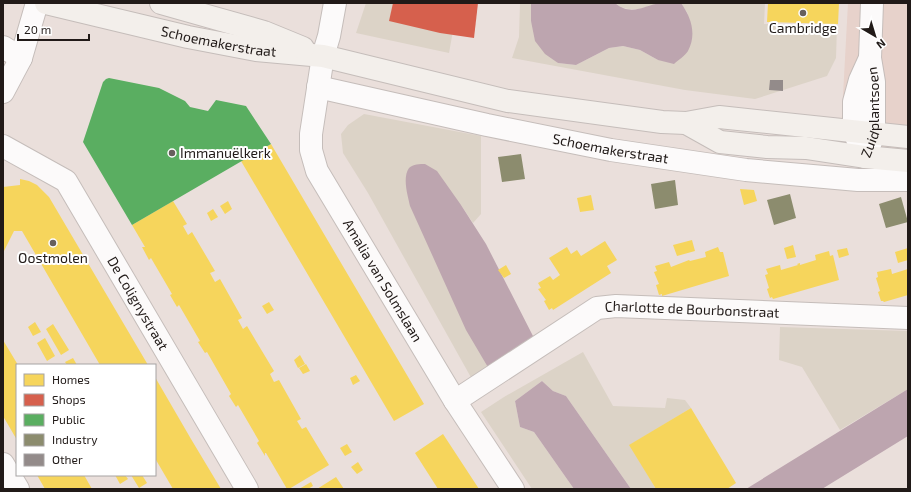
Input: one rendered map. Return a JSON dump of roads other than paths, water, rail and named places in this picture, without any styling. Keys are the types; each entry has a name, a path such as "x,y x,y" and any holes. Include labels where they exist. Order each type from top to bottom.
{"main road":[{"name":"Schoemakerstraat","path":"46,3 256,50 323,56"},
{"name":"Schoemakerstraat","path":"161,3 264,32 323,56 508,101 662,122 686,123 719,117 908,137"},
{"name":"Schoemakerstraat","path":"686,123 720,142 767,147 806,148 865,157 908,160"}],"street":[{"path":"3,92 12,53 37,3"},
{"name":"Amalia van Solmslaan","path":"335,3 329,36 323,56 311,134 311,150 317,171 455,401 512,489"},
{"name":"Zuidplantsoen","path":"865,157 864,133 874,82 870,58 872,3"},
{"name":"Schoemakerstraat","path":"318,86 487,125 611,150 746,170 858,180 908,180"},
{"name":"De Colignystraat","path":"3,146 66,180 247,489"},
{"name":"Charlotte de Bourbonstraat","path":"455,401 597,308 616,306 908,318"},
{"path":"3,464 18,489"}],"place":[{"name":"Cambridge","path":"803,13"},
{"name":"Immanuëlkerk","path":"172,153"},
{"name":"Oostmolen","path":"53,243"}]}
